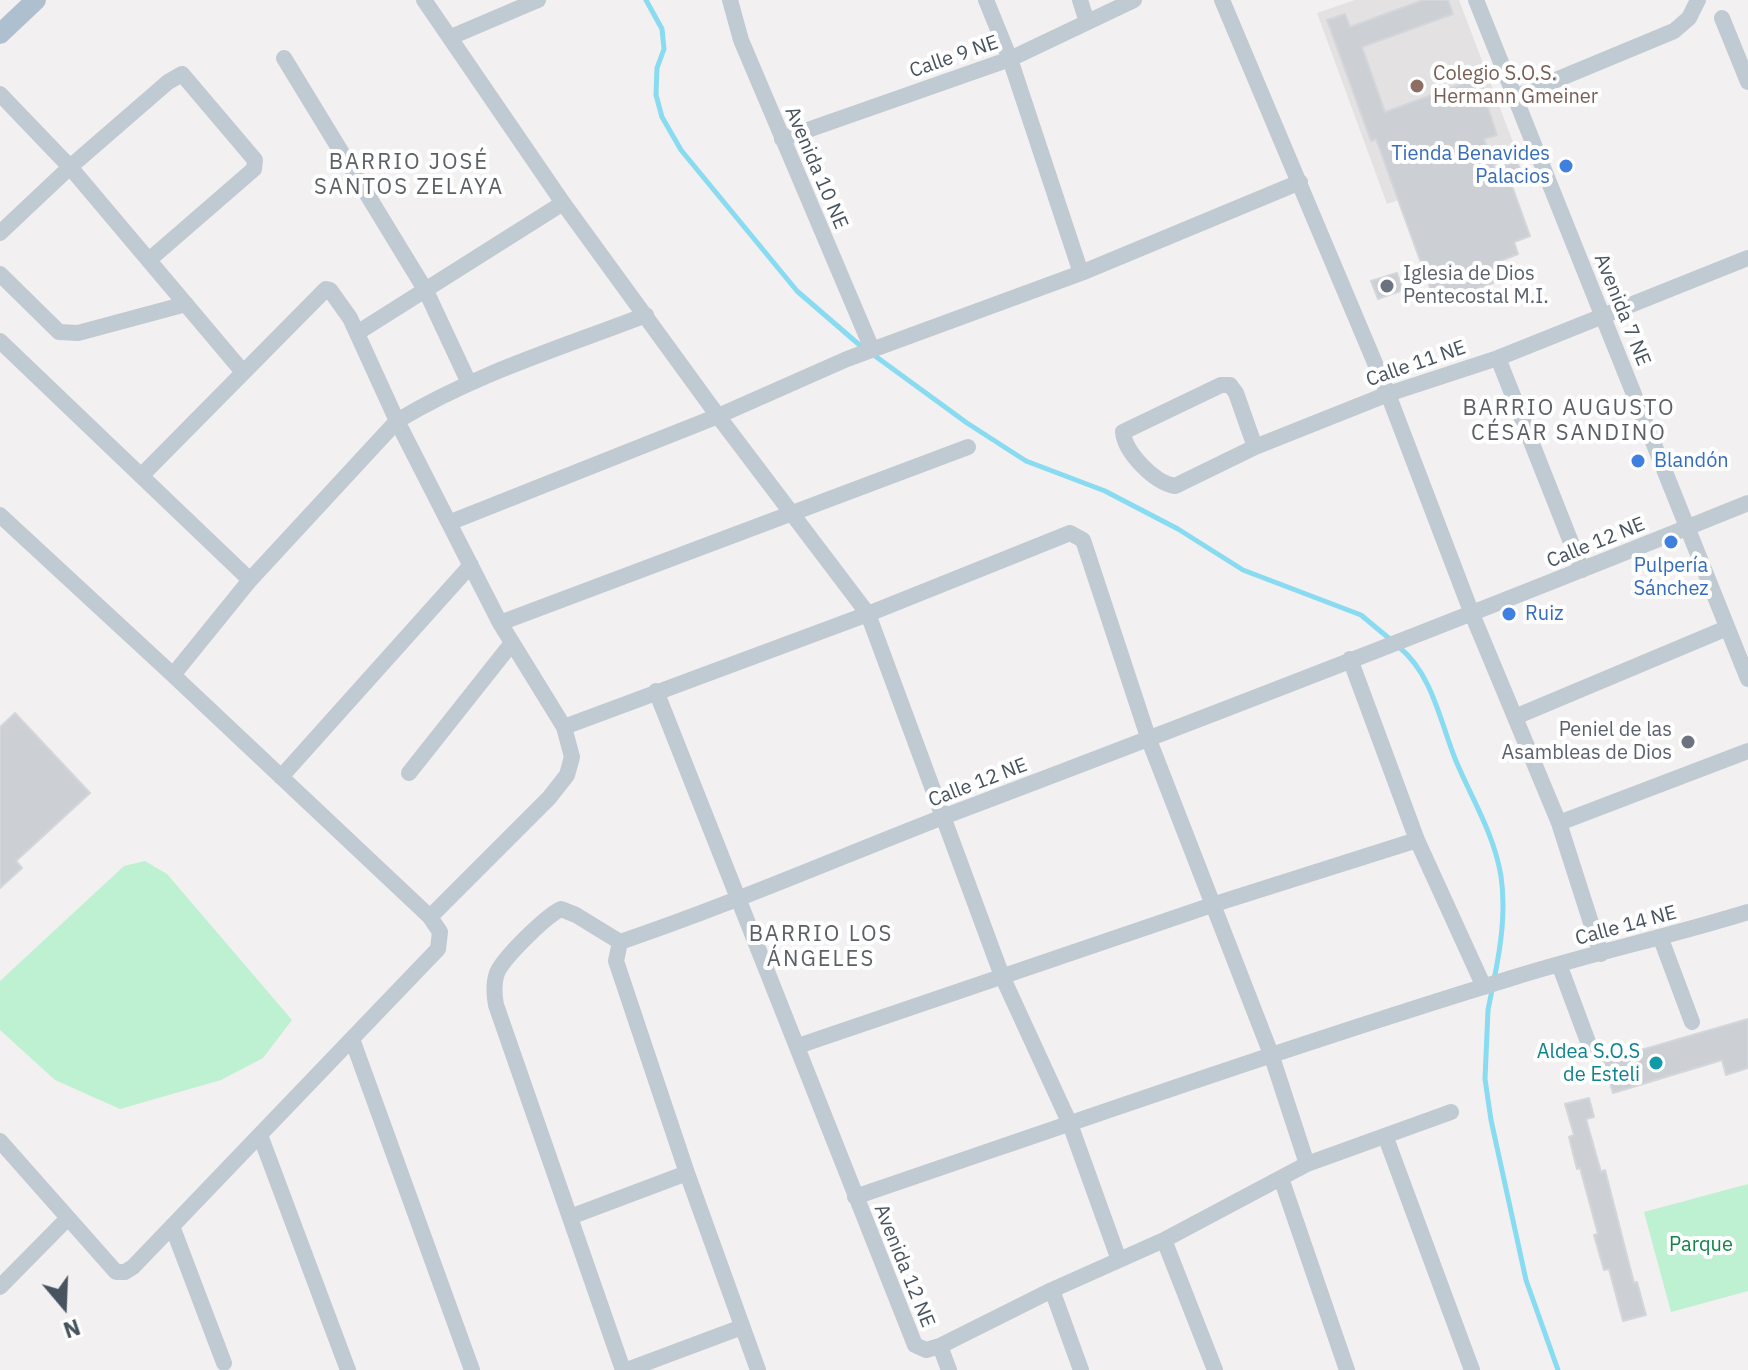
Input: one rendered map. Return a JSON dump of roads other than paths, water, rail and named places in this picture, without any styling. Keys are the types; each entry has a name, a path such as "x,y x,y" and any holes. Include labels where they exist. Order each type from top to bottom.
{"main road":[{"path":"0,34 36,0"}],"street":[{"path":"424,0 563,203 718,416 868,614 1002,976 1070,1124 1119,1260"},
{"path":"451,37 538,0"},
{"name":"Avenida 10 NE","path":"730,0 741,40 872,349"},
{"path":"986,0 1010,59 1081,273"},
{"path":"1080,0 1087,22"},
{"name":"Calle 9 NE","path":"782,139 1010,59 1134,0"},
{"path":"1222,0 1388,394 1472,614 1559,823 1601,954"},
{"name":"Avenida 7 NE","path":"1476,0 1748,679"},
{"path":"1515,97 1674,31 1689,18 1698,0"},
{"path":"1722,18 1748,82"},
{"path":"284,58 426,291 469,383"},
{"path":"0,233 70,167 168,82 182,74 255,160 254,169 149,260"},
{"path":"0,94 70,167 243,372"},
{"path":"451,522 718,416 847,359 1081,273 1300,182"},
{"path":"357,333 563,203"},
{"name":"Calle 11 NE","path":"1255,447 1236,393 1230,385 1221,385 1123,432 1129,452 1165,484 1175,486 1255,447 1388,394 1498,358 1748,258"},
{"path":"0,274 59,332 78,333 186,304"},
{"path":"141,476 326,289 330,290 350,318 397,421 500,623 564,727 572,757 567,775 549,798 430,917"},
{"path":"173,675 250,580 397,421 469,383 646,315"},
{"path":"0,341 250,580"},
{"path":"1498,358 1582,570"},
{"path":"500,623 968,447"},
{"name":"Calle 12 NE","path":"620,942 1149,740 1350,659 1415,637 1748,503"},
{"path":"0,515 430,917 440,932 438,949 125,1272 116,1272 0,1141"},
{"path":"564,727 868,614 1070,533 1077,535 1083,540 1149,740 1271,1054 1307,1164"},
{"path":"281,777 471,565"},
{"path":"1515,717 1727,628"},
{"path":"409,773 512,643"},
{"path":"1350,659 1417,840 1487,986"},
{"path":"656,691 855,1197"},
{"path":"1559,823 1748,751"},
{"path":"798,1046 1215,904 1417,840"},
{"path":"742,1327 625,1370 496,1005 494,988 498,969 548,915 561,909 620,942 616,961 687,1173 758,1370"},
{"name":"Calle 14 NE","path":"855,1197 1271,1054 1515,977 1661,939 1748,912"},
{"path":"1661,939 1692,1022"},
{"path":"1559,964 1591,1050"},
{"path":"352,1039 472,1370"},
{"path":"940,1346 1052,1290 1164,1240 1307,1164 1451,1112"},
{"path":"260,1135 348,1370"},
{"path":"1386,1138 1472,1370"},
{"path":"570,1217 687,1173"},
{"path":"1281,1178 1347,1370"},
{"name":"Avenida 12 NE","path":"855,1197 915,1345 926,1350 940,1346 949,1370"},
{"path":"0,1287 67,1219"},
{"path":"172,1226 224,1363"},
{"path":"1164,1240 1215,1370"},
{"path":"1052,1290 1081,1370"}],"waterway":[{"path":"646,0 662,29 664,49 657,68 656,95 662,117 681,150 797,291 863,348"},
{"path":"871,353 967,423 1026,461 1105,491 1178,529 1243,570 1361,615 1391,640"},
{"path":"1399,647 1411,658 1428,685 1498,861 1503,915 1494,980"},
{"path":"1492,990 1488,1010 1485,1079 1491,1120 1526,1280 1558,1370"}],"place":[{"name":"Colegio S.O.S. Hermann Gmeiner","path":"1417,86"},
{"name":"Tienda Benavides Palacios","path":"1566,166"},
{"name":"Iglesia de Dios Pentecostal M.I.","path":"1387,286"},
{"name":"Blandón","path":"1638,461"},
{"name":"Pulpería Sánchez","path":"1671,542"},
{"name":"Ruiz","path":"1509,614"},
{"name":"Peniel de las Asambleas de Dios","path":"1688,742"},
{"name":"Aldea S.O.S de Esteli","path":"1656,1063"}],"district":[{"name":"BARRIO JOSÉ SANTOS ZELAYA","path":"409,176"},
{"name":"BARRIO AUGUSTO CÉSAR SANDINO","path":"1569,422"},
{"name":"BARRIO LOS ÁNGELES","path":"821,948"}],"park label":[{"name":"Parque","path":"1701,1245"}]}
